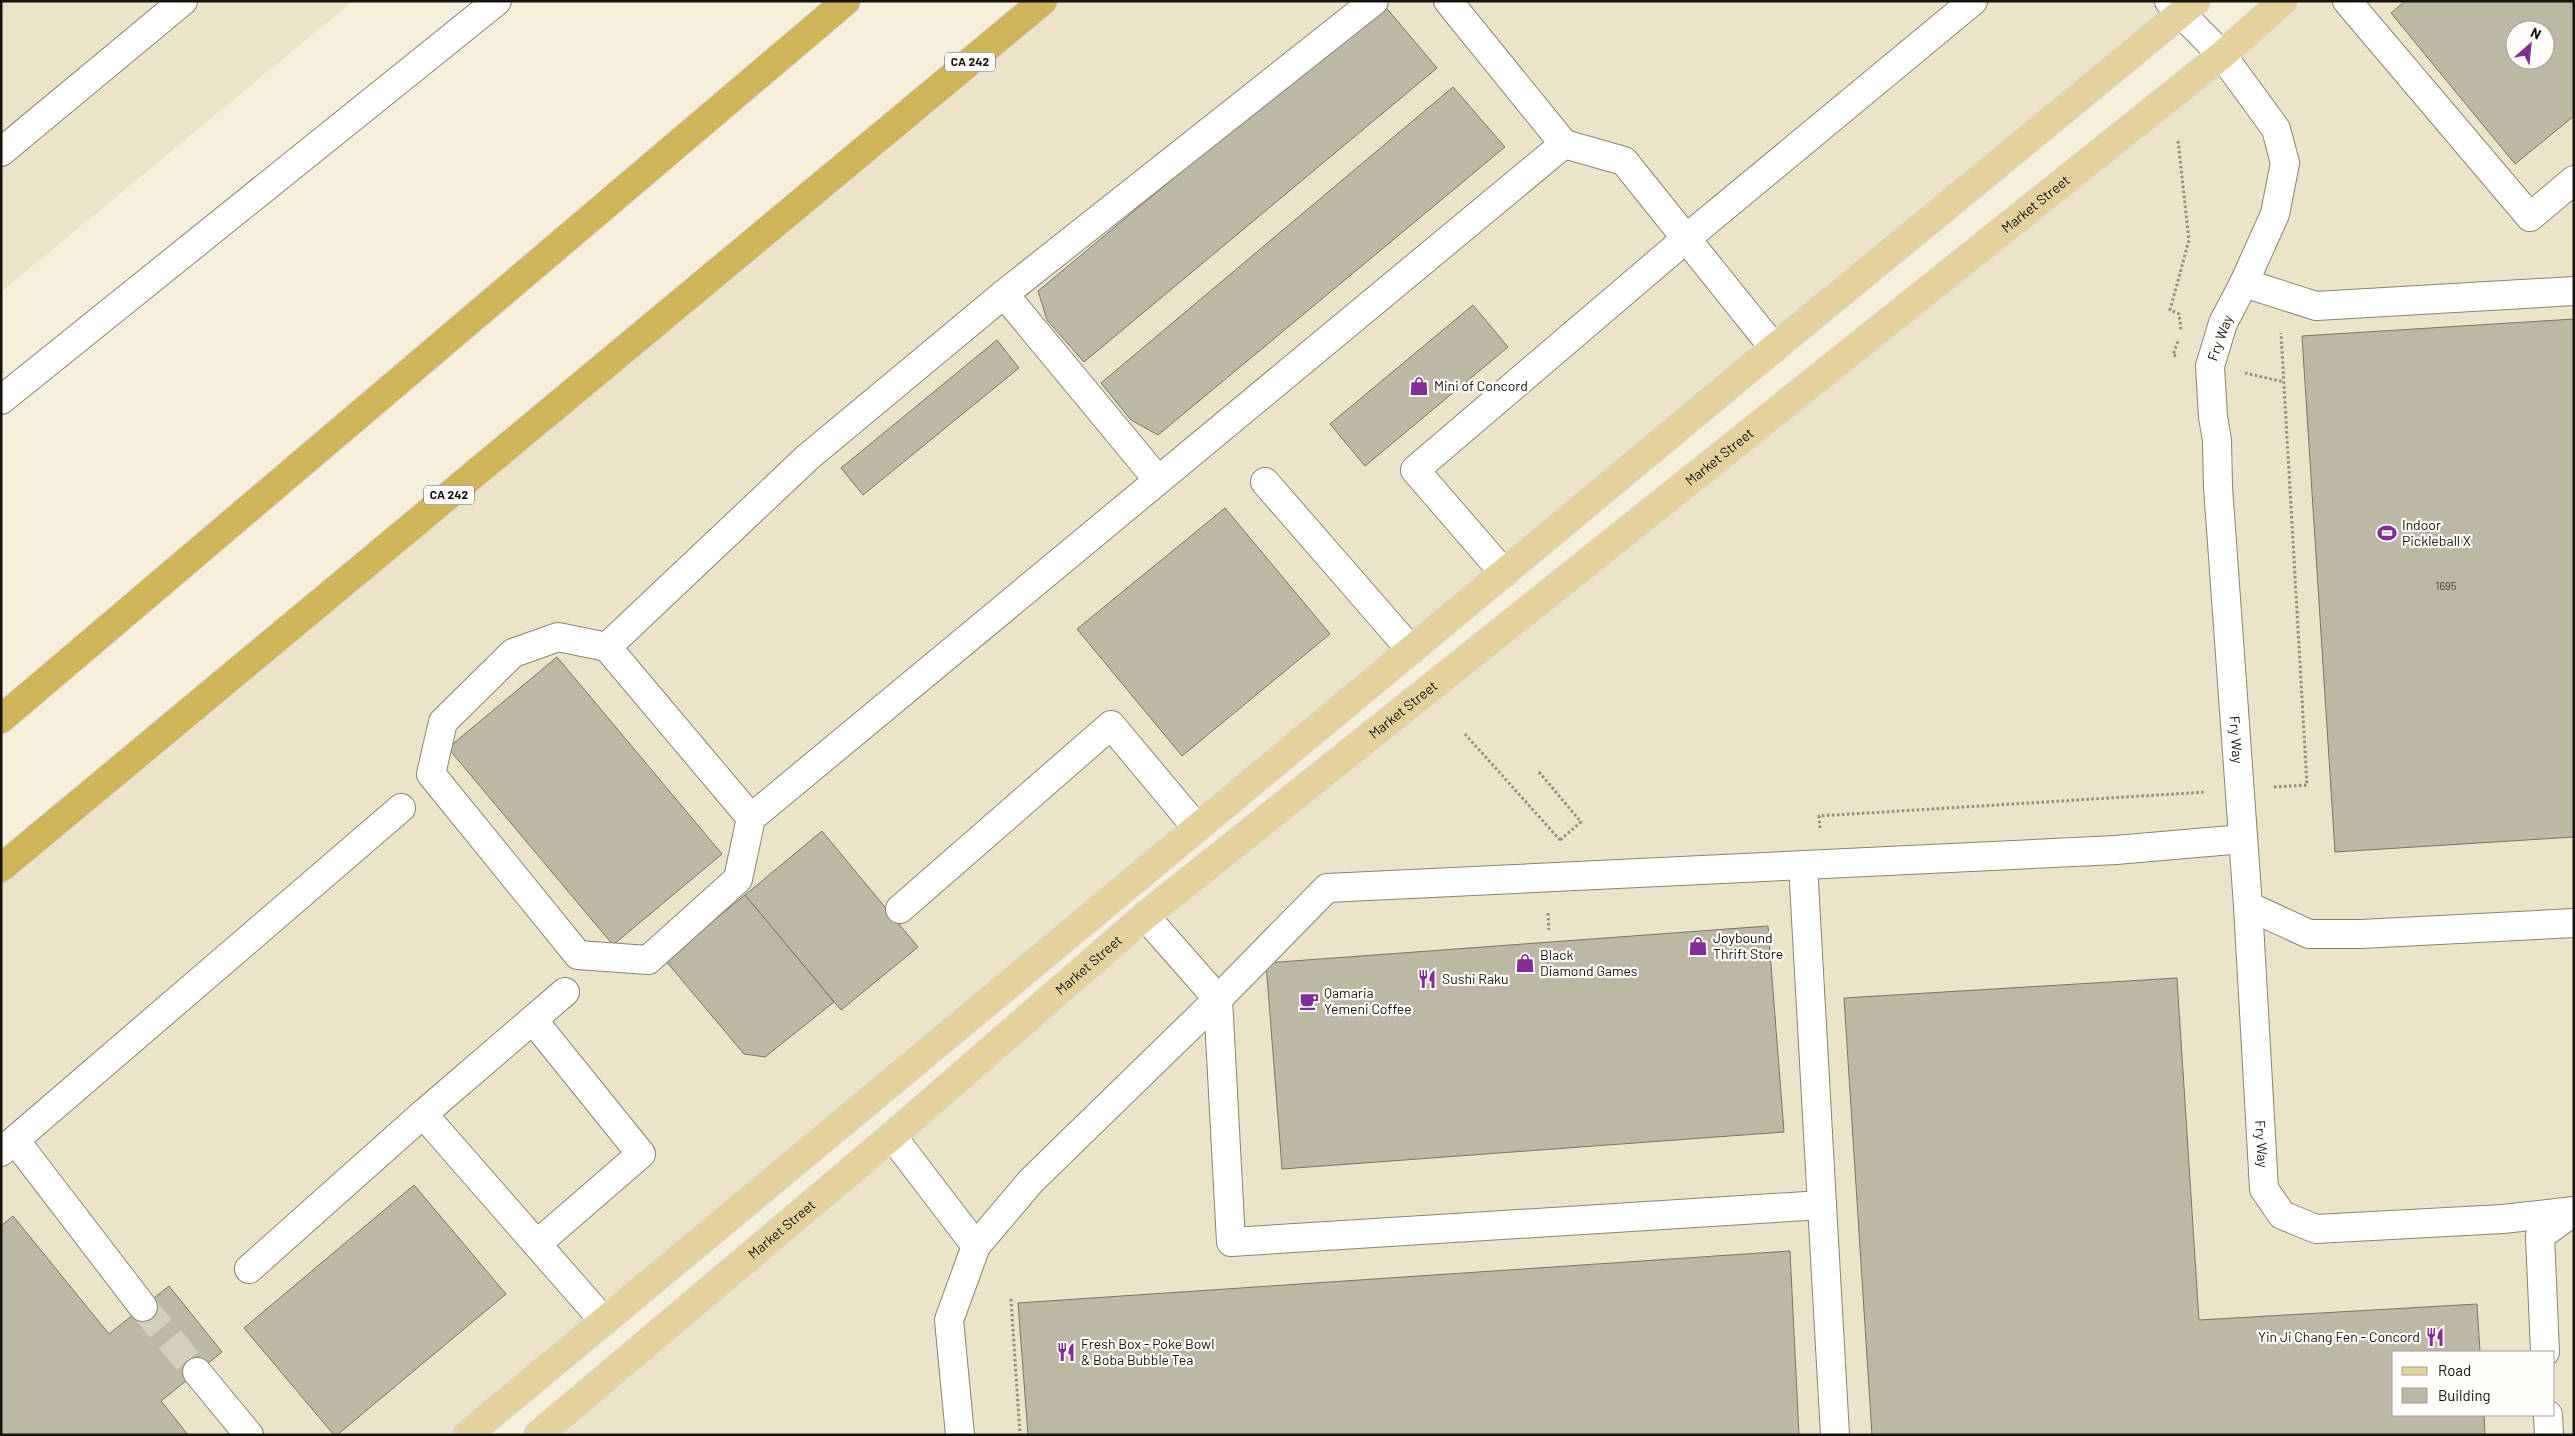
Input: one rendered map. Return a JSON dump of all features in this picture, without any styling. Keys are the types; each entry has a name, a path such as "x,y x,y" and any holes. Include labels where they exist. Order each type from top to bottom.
{"highway":[{"path":"1,719 846,1"},
{"name":"CA 242","path":"1,868 1043,1"}],"main road":[{"name":"Market Street","path":"538,1435 892,1136 1145,916 2222,54 2283,1"},
{"path":"468,1435 2182,6"}],"street":[{"path":"1,152 183,1"},
{"path":"1,400 497,1"},
{"path":"607,647 808,457 1004,294 1374,1"},
{"path":"1448,1 1564,144 1624,162 1688,237 1774,348"},
{"path":"1504,573 1415,470 1688,237 1973,1"},
{"path":"2347,1 2530,217 2574,180"},
{"name":"Fry Way","path":"2182,6 2222,54 2276,129 2285,163 2275,214 2244,283 2223,323 2210,366 2213,417 2217,440 2218,487 2248,906 2264,1189 2282,1215 2316,1230 2503,1219 2574,1211"},
{"path":"751,818 607,647 558,636 513,653 443,722 431,774 578,955 648,960 738,879 751,818 1564,144"},
{"path":"2244,283 2316,306 2574,291"},
{"path":"1004,294 1158,480"},
{"path":"1266,482 1411,650"},
{"path":"900,910 1111,725 1197,828"},
{"path":"143,1307 8,1146 401,808"},
{"path":"960,1435 949,1320 976,1246 1031,1181 1218,999 1327,888 2116,850 2243,839"},
{"path":"1803,865 1835,1435"},
{"path":"2248,906 2308,934 2361,934 2574,923"},
{"path":"1145,916 1218,999 1230,1242 1822,1205"},
{"path":"249,1269 423,1114 565,992"},
{"path":"533,1020 641,1154 537,1244"},
{"path":"423,1114 604,1321"},
{"path":"892,1136 976,1246"},
{"name":"Fry Way","path":"2545,1351 2540,1236 2574,1211"},
{"path":"197,1372 249,1435"},
{"path":"2548,1416 2549,1435"}],"path":[{"path":"1465,734 1560,840"},
{"path":"1539,772 1581,822 1544,853 1549,930"},
{"path":"1011,1299 1020,1435"}],"shaded area":[{"path":"1,1 353,1 1,292"},
{"path":"1043,1 2196,1 467,1435 1,1435 1,868"},
{"path":"2283,1 2574,1 2574,1435 538,1435 892,1136"}],"building":[{"path":"2405,1 2574,1 2574,116 2515,164 2391,13"},
{"path":"1383,4 1437,68 1084,362 1047,320 1038,291"},
{"path":"1453,87 1505,147 1158,435 1131,420 1101,383"},
{"path":"1473,305 1508,347 1365,466 1330,424"},
{"path":"2574,319 2574,837 2335,852 2302,336"},
{"path":"997,340 1019,368 863,495 841,468"},
{"path":"1225,508 1330,634 1182,756 1077,629"},
{"path":"557,657 722,854 613,945 448,748"},
{"path":"822,831 918,947 841,1010 745,895"},
{"path":"745,895 834,1002 765,1057 744,1054 665,960"},
{"path":"1768,926 1784,1132 1282,1169 1266,963"},
{"path":"2177,978 2199,1320 2477,1304 2480,1351 2392,1351 2392,1416 2484,1416 2485,1435 1872,1435 1844,998"},
{"path":"414,1185 506,1294 337,1435 334,1435 244,1328"},
{"path":"13,1216 109,1334 169,1286 222,1352 161,1401 188,1435 1,1435 1,1226"},
{"path":"1790,1251 1799,1435 1028,1435 1018,1303"}],"tunnel":[{"path":"143,1307 197,1372"}],"place":[{"name":"Mini of Concord","path":"1419,386"},
{"name":"Indoor Pickleball X","path":"2387,533"},
{"name":"Joybound Thrift Store","path":"1698,946"},
{"name":"Black Diamond Games","path":"1525,963"},
{"name":"Sushi Raku","path":"1427,979"},
{"name":"Qamaria Yemeni Coffee","path":"1309,1001"},
{"name":"Yin Ji Chang Fen - Concord","path":"2435,1337"},
{"name":"Fresh Box - Poke Bowl & Boba Bubble Tea","path":"1066,1352"}]}
